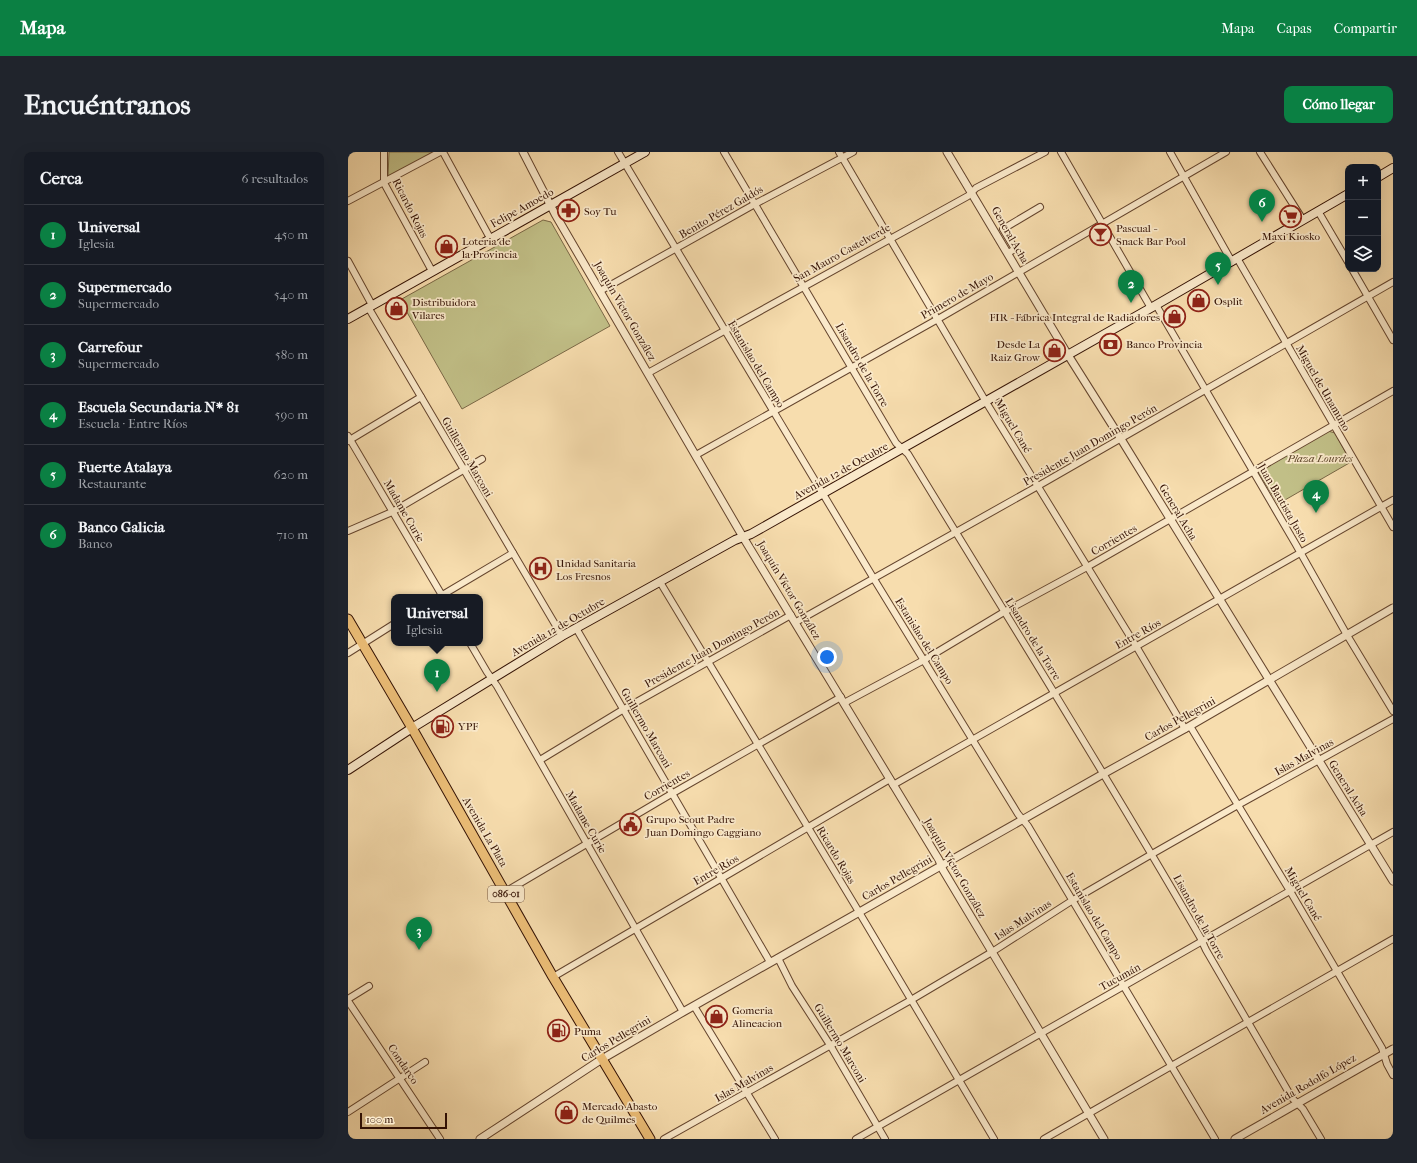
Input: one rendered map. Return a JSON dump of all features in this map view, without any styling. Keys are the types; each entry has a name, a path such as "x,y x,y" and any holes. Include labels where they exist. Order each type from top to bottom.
{"main road":[{"name":"Felipe Amoedo","path":"348,318 645,152"},
{"path":"1381,175 1393,168"},
{"name":"Avenida 12 de Octubre","path":"348,770 412,728 562,636 903,449 1154,307 1345,196"},
{"name":"Avenida La Plata","path":"348,619 412,728 553,976 650,1139"}],"street":[{"name":"Ricardo Rojas","path":"384,152 384,183 432,271"},
{"path":"348,202 442,152 490,238"},
{"name":"Joaquín Víctor González","path":"522,152 550,205 743,537 796,622 1104,1139"},
{"name":"Estanislao del Campo","path":"618,152 822,494 1018,814 1024,820 1073,900 1215,1139"},
{"name":"Lisandro de la Torre","path":"724,152 896,443 908,454 1152,854 1292,1098 1303,1109 1321,1139"},
{"name":"Benito Pérez Galdós","path":"600,291 841,155 853,152"},
{"name":"General Acha","path":"947,152 1068,355 1121,439 1268,681 1393,881"},
{"name":"San Mauro Castelverde","path":"648,373 968,196 976,188 1045,152"},
{"name":"Juan Bautista Justo","path":"1061,152 1205,390 1347,635 1393,711"},
{"name":"Miguel de Unamuno","path":"1170,152 1234,260 1286,343 1393,527"},
{"name":"Primero de Mayo","path":"696,455 938,319 1018,271 1226,152"},
{"path":"1260,152 1303,220"},
{"name":"Miguel Cané","path":"841,155 986,402 1136,646 1238,805 1290,891 1382,1048 1393,1075"},
{"path":"1008,254 1015,249 1003,228 1040,207"},
{"path":"1318,211 1345,257"},
{"name":"Guillermo Marconi","path":"348,261 370,306 421,397 562,636"},
{"path":"1354,272 1393,340"},
{"name":"Presidente Juan Domingo Perón","path":"796,622 1121,439 1393,282"},
{"name":"Corrientes","path":"505,892 757,745 842,700 924,660 1004,612 1087,567 1393,391"},
{"path":"349,439 421,397"},
{"name":"Madame Curie","path":"349,439 440,594"},
{"path":"348,531 392,512 482,459"},
{"name":"Entre Ríos","path":"553,976 807,828 973,739 1393,500"},
{"path":"444,594 513,553"},
{"name":"Ricardo Rojas","path":"660,582 994,1139"},
{"name":"Carlos Pellegrini","path":"480,1139 602,1060 683,1012 1024,820 1393,608"},
{"name":"Presidente Juan Domingo Perón","path":"540,760 624,710 791,615"},
{"path":"348,653 391,626"},
{"name":"Guillermo Marconi","path":"576,628 770,962"},
{"name":"Madame Curie","path":"472,646 498,686 683,1012"},
{"name":"Islas Malvinas","path":"664,1139 911,1000 992,952 1073,900 1152,854 1393,719"},
{"name":"Tucumán","path":"856,1139 1393,832"},
{"path":"1044,1139 1338,972 1393,939"},
{"name":"Guillermo Marconi","path":"778,958 792,986 830,1045 885,1139"},
{"path":"348,1000 369,986"},
{"name":"Condarco","path":"348,1000 440,1139"},
{"path":"694,1006 775,1139"},
{"name":"Avenida Rodolfo López","path":"1235,1139 1393,1049"},
{"path":"348,1112 425,1062"}],"green space":[{"path":"389,152 435,152 388,177"},
{"path":"543,220 551,222 610,326 462,409 400,300"},
{"name":"Plaza Lourdes","path":"1328,431 1335,433 1351,462 1278,504 1258,472"}],"place":[{"name":"Soy Tu","path":"568,211"},
{"name":"Maxi Kiosko","path":"1291,216"},
{"name":"Banco Galicia","path":"1262,222"},
{"name":"Pascual - Snack Bar Pool","path":"1101,234"},
{"name":"Loteria de la Provincia","path":"447,247"},
{"name":"Fuerte Atalaya","path":"1218,285"},
{"name":"Osplit","path":"1199,301"},
{"name":"Supermercado","path":"1131,303"},
{"name":"Distribuidora Vilares","path":"397,308"},
{"name":"FIR - Fábrica Integral de Radiadores","path":"1175,317"},
{"name":"Banco Provincia","path":"1110,344"},
{"name":"Desde La Raiz Grow","path":"1055,350"},
{"name":"Escuela Secundaria N* 81","path":"1316,513"},
{"name":"Unidad Sanitaria Los Fresnos","path":"540,569"},
{"name":"Universal","path":"437,692"},
{"name":"YPF","path":"442,726"},
{"name":"Grupo Scout Padre Juan Domingo Caggiano","path":"631,825"},
{"name":"Carrefour","path":"419,950"},
{"name":"Gomeria Alineacion","path":"716,1016"},
{"name":"Puma","path":"558,1031"},
{"name":"Mercado Abasto de Quilmes","path":"566,1112"}]}
